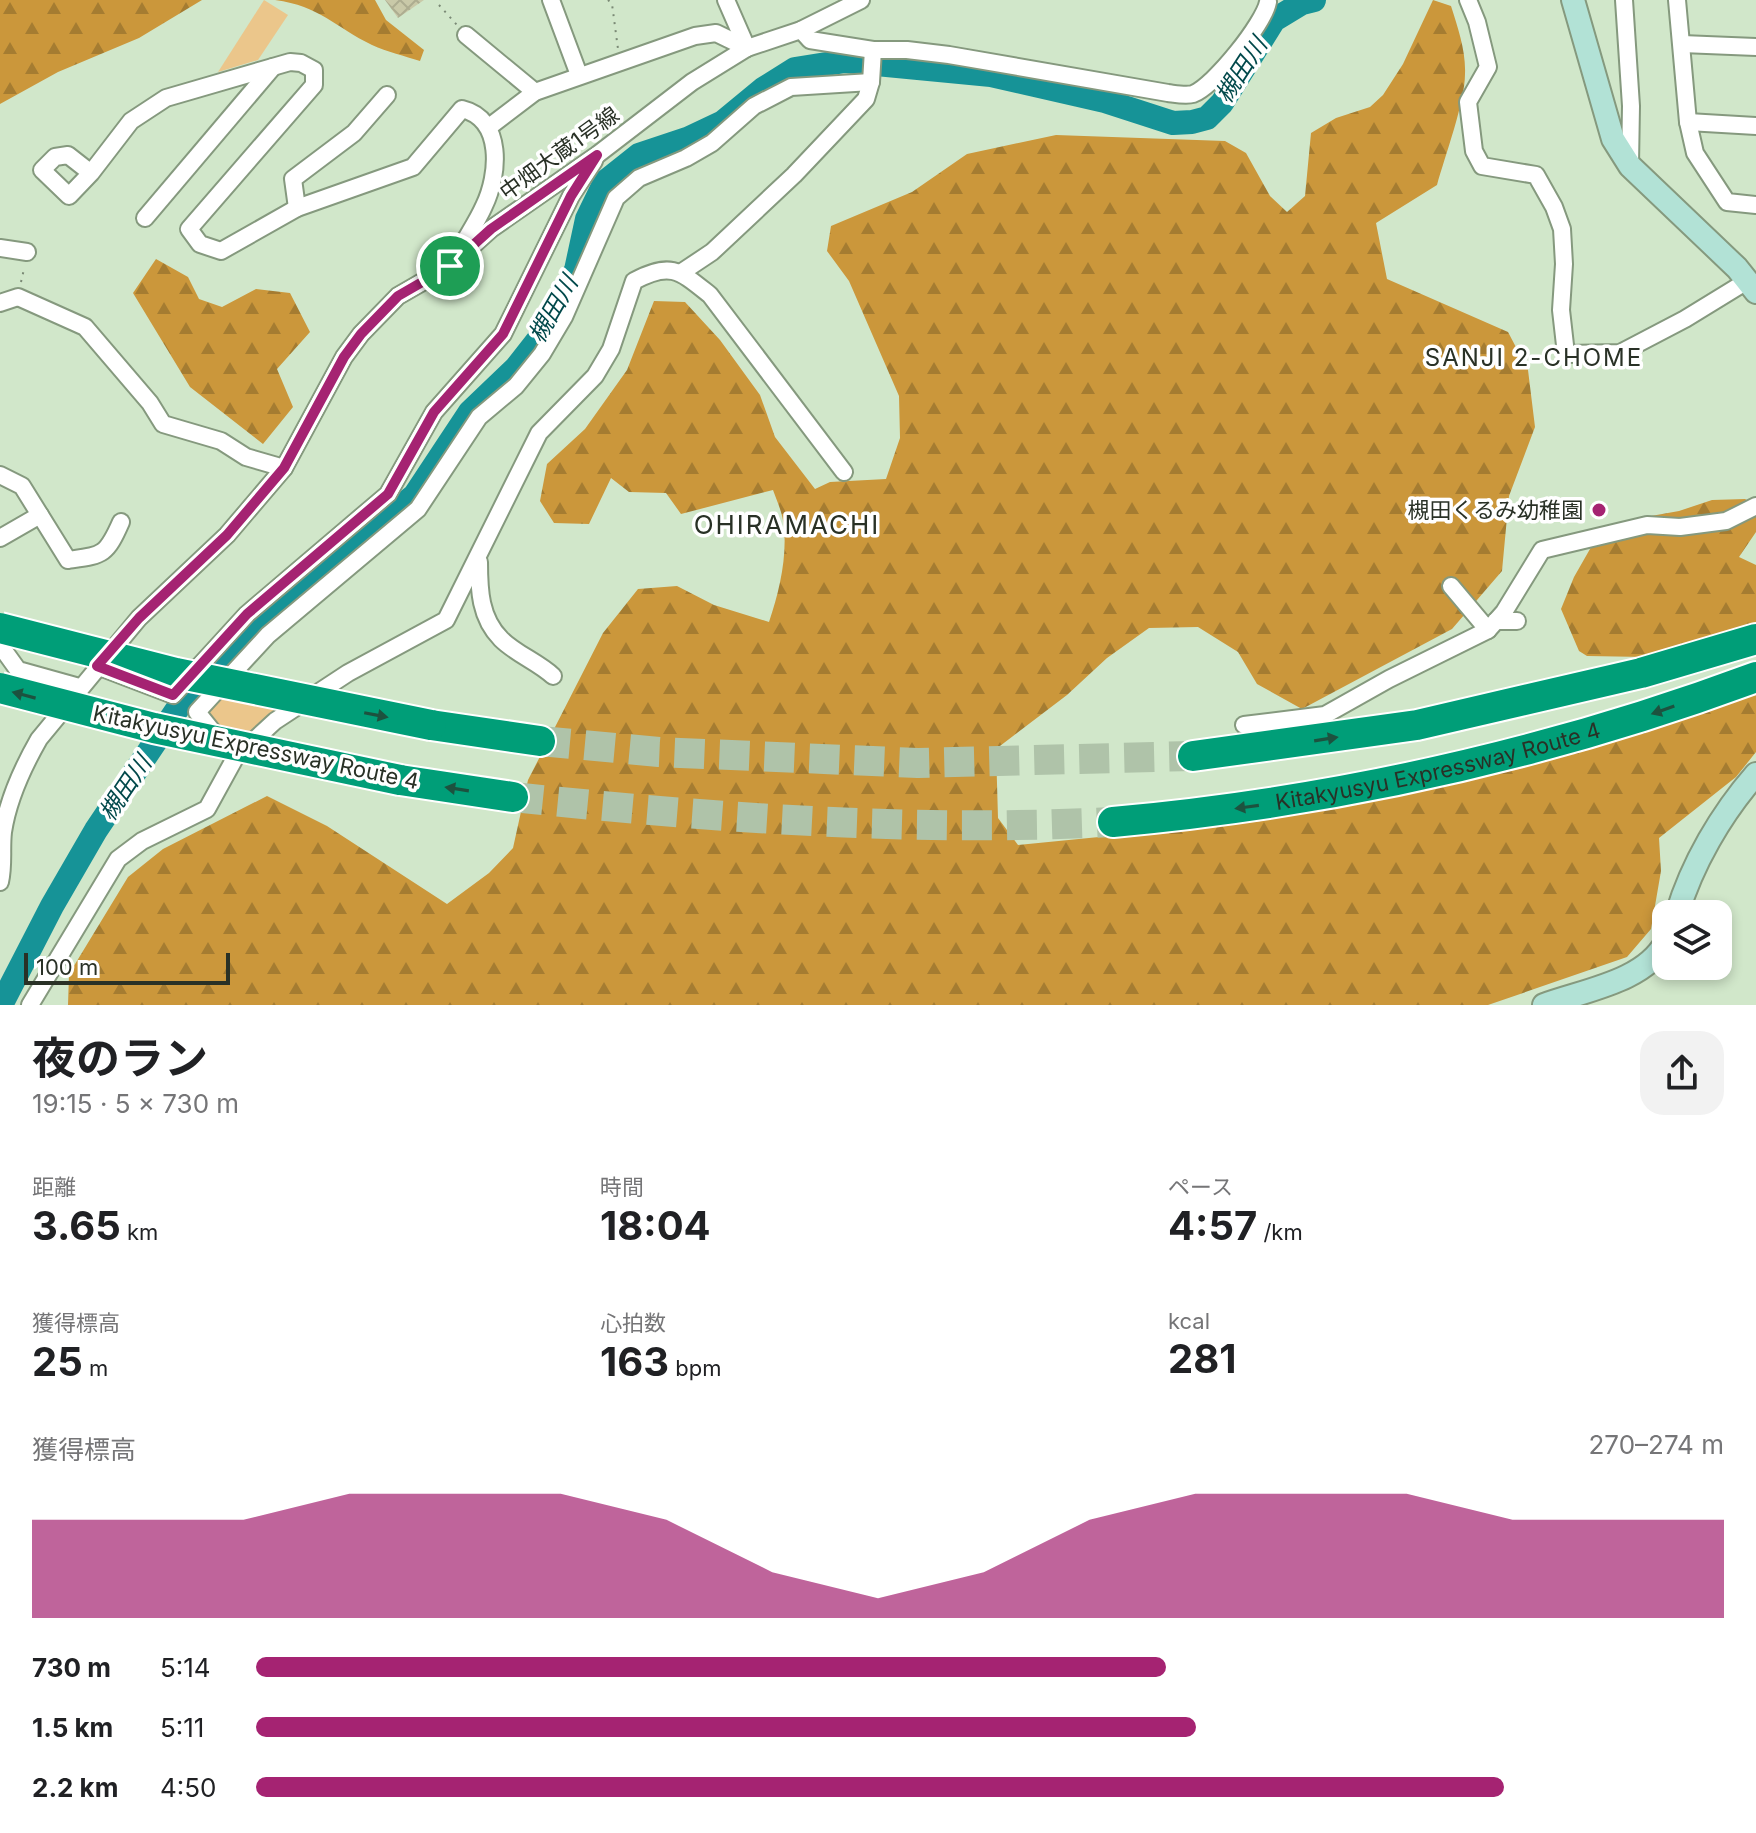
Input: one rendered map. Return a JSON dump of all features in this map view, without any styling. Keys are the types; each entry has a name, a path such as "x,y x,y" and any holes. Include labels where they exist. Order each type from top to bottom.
{"highway":[{"path":"0,628 176,673 431,725 540,741"},
{"name":"Kitakyusyu Expressway Route 4","path":"1193,756 1417,725 1641,673 1751,641"},
{"name":"Kitakyusyu Expressway Route 4","path":"1113,822 1283,802 1488,760 1630,722 1746,681"},
{"name":"Kitakyusyu Expressway Route 4","path":"0,688 154,728 400,780 513,797"}],"street":[{"path":"551,0 579,75"},
{"path":"726,0 747,48"},
{"path":"820,20 844,0"},
{"name":"中畑大蔵1号線","path":"0,882 3,832 12,796 39,739 139,618 227,535 284,468 344,357 361,334 398,296 450,266 491,229 597,155 692,82 747,48 801,30 861,0"},
{"path":"1468,0 1488,67 1468,102 1474,151 1482,166 1536,175 1554,207 1562,229 1564,264 1561,310 1566,354 1620,353 1752,287 1630,166 1613,139 1573,0"},
{"path":"1624,0 1631,106 1630,166"},
{"path":"1677,0 1688,122 1695,153 1727,202 1756,205"},
{"path":"801,30 810,40 873,50 949,55 1192,95 1208,84 1255,28 1270,1"},
{"path":"489,127 535,92 695,36 716,33 747,48"},
{"path":"466,35 535,92"},
{"path":"1682,44 1756,47"},
{"path":"682,272 712,252 794,175 866,99 873,50"},
{"path":"91,173 131,121 166,98 273,66 301,63 314,70 314,85 189,229 200,244 221,251 297,208 413,167 462,109 472,111 489,127 496,160 486,204 450,266"},
{"path":"145,218 273,66"},
{"path":"197,712 268,635 418,509 479,417 516,386 542,354 564,317 616,198 639,178 712,143 754,106 791,87 871,80"},
{"path":"297,208 293,179 354,133 387,95"},
{"path":"1688,122 1756,126"},
{"path":"173,695 247,614 388,494 434,412 503,334 571,196 597,155"},
{"path":"0,248 27,252"},
{"path":"30,1005 118,859 142,841 207,809 235,758 275,721 348,673 446,620 539,433 595,376 611,349 634,281 666,269 682,272 710,295 844,472"},
{"path":"0,303 18,297 85,327 150,403 163,424 221,441 246,457 284,468"},
{"path":"0,475 22,486 68,560 96,556 110,547 121,522"},
{"path":"1492,626 1542,550 1647,525 1680,527 1726,521 1756,506"},
{"path":"0,538 40,515"},
{"path":"479,556 479,596 501,639 553,676"},
{"path":"1451,586 1492,626"},
{"path":"1244,725 1325,715 1492,626 1517,621"},
{"path":"0,645 18,670 79,687"},
{"path":"97,666 173,695 197,712 235,758"},
{"path":"1681,900 1700,857 1756,774"},
{"path":"1544,1005 1634,975 1652,961"}],"path":[{"path":"608,0 612,4 619,62"},
{"path":"439,5 466,35"},
{"path":"18,297 27,252"}],"green space":[{"path":"0,0 202,0 139,38 58,72 0,104"},
{"path":"275,0 375,0 386,20 424,50 420,61 372,45 304,7"},
{"path":"1433,0 1451,6 1461,40 1465,74 1458,114 1437,185 1376,223 1387,279 1508,332 1528,370 1535,427 1509,496 1502,571 1452,629 1302,709 1257,684 1238,652 1198,627 1149,628 1107,658 1067,695 996,749 998,818 1018,845 1261,821 1474,779 1640,732 1756,690 1756,752 1736,777 1659,838 1661,871 1656,900 1652,900 1651,929 1627,957 1488,1005 68,1005 69,974 128,877 163,849 267,796 327,826 447,904 489,873 513,848 528,780 603,633 638,589 677,586 714,605 769,622 779,587 785,539 780,508 773,490 681,514 666,493 629,492 611,478 589,524 554,523 540,501 547,464 585,429 627,370 654,301 685,302 720,340 760,395 775,437 815,489 830,482 886,479 900,438 899,396 849,281 827,251 831,226 912,192 967,154 1056,135 1225,141 1246,153 1270,196 1287,212 1305,196 1311,133 1336,118 1370,107 1383,95 1403,64"},
{"path":"156,259 188,277 199,299 222,307 256,289 290,293 310,332 277,369 293,407 263,444 190,387 133,293"},
{"path":"1745,499 1756,505 1756,532 1739,557 1756,565 1756,625 1645,657 1587,656 1579,651 1561,609 1574,577 1594,542 1629,531 1651,516 1712,500"}],"shaded area":[{"path":"264,0 288,15 258,60 218,72"},
{"path":"221,691 287,709 244,738 223,734 208,708"}],"building":[{"path":"385,0 424,0 398,18"}],"waterway":[{"name":"槻田川","path":"1,1005 52,906 96,830 178,708 297,590 415,495 470,412 516,368 538,340 576,270 587,219 605,182 639,155 687,139 723,122 763,89 795,69 845,61 991,75 1105,101 1173,123 1192,122 1207,118 1222,103 1274,20 1302,3 1314,0"}],"tunnel":[{"path":"540,741 659,752 918,763 1193,756"},
{"path":"513,797 813,821 963,825 1113,822"}],"place":[{"name":"槻田くるみ幼稚園","path":"1599,510"}],"district":[{"name":"SANJI 2-CHOME","path":"1534,357"},
{"name":"OHIRAMACHI","path":"787,524"}],"route":[{"path":"597,155 571,196 503,334 434,412 388,494 247,614 173,695 97,666 139,618 227,535 284,468 344,357 361,334 398,296 450,266 491,229 597,155"}]}
